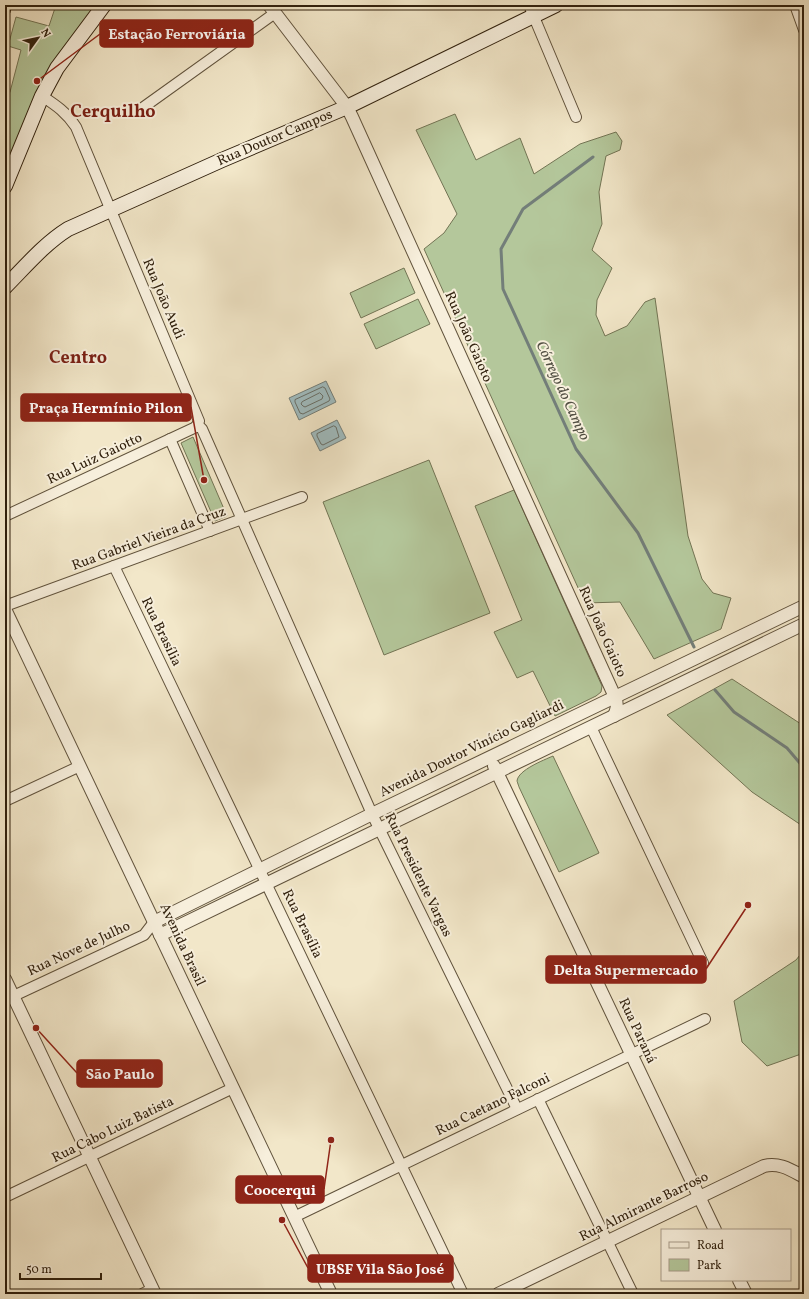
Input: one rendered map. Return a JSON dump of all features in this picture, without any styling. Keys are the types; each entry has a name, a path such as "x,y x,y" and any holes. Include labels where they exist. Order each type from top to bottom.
{"main road":[{"path":"5,186 42,96 57,68 104,5"},
{"name":"Rua Doutor Campos","path":"5,287 38,253 58,235 68,229 109,209 347,107 531,11 556,5"}],"street":[{"path":"795,5 804,30"},
{"path":"141,109 272,9"},
{"name":"Rua João Gaioto","path":"272,9 347,107 615,697"},
{"path":"531,11 576,118"},
{"name":"Rua João Audi","path":"42,96 68,115 76,127 109,209 199,421 196,427"},
{"path":"196,427 200,427 202,429 242,520"},
{"name":"Rua Luiz Gaiotto","path":"5,516 196,427"},
{"path":"170,439 210,531"},
{"name":"Rua Gabriel Vieira da Cruz","path":"5,607 302,497"},
{"name":"Rua Presidente Vargas","path":"242,520 372,814 517,1109"},
{"name":"Rua Brasília","path":"114,566 464,1294"},
{"name":"Avenida Doutor Vinício Gagliardi","path":"154,922 372,814 804,606"},
{"name":"Avenida Brasil","path":"5,607 331,1294"},
{"path":"160,935 804,624"},
{"path":"614,716 618,703 615,697"},
{"path":"592,708 588,721 703,963"},
{"name":"Rua Paraná","path":"490,758 715,1229"},
{"path":"5,801 80,766"},
{"name":"Rua Nove de Julho","path":"9,998 144,934 154,922"},
{"name":"Rua Nove de Julho","path":"144,934 160,935"},
{"path":"5,979 9,998 90,1157 149,1292"},
{"name":"Rua Caetano Falconi","path":"294,1217 705,1019"},
{"name":"Rua Cabo Luiz Batista","path":"5,1197 233,1088"},
{"path":"538,1099 633,1294"},
{"name":"Rua Almirante Barroso","path":"498,1294 764,1166 778,1164 804,1177"},
{"path":"740,1281 746,1294"}],"green space":[{"path":"56,5 100,5 5,176 5,100 10,92 21,50 8,46 16,17 49,26"},
{"path":"455,114 476,160 520,138 534,174 580,144 616,132 622,141 620,150 606,156 599,192 602,224 592,250 612,268 597,300 596,315 605,336 627,326 645,302 655,298 688,536 702,579 713,593 731,598 721,629 654,659 620,602 585,603 424,249 444,233 457,214 416,130"},
{"path":"404,268 415,293 361,318 350,293"},
{"path":"418,299 430,324 376,349 364,324"},
{"path":"193,437 227,516 215,521 181,443"},
{"path":"429,460 490,613 384,655 323,502"},
{"path":"514,490 602,686 601,692 596,696 555,716 533,671 517,678 494,632 522,620 475,506"},
{"path":"732,679 804,726 804,827 752,792 667,715"},
{"path":"553,756 599,853 559,872 517,781 518,777 526,769"},
{"path":"804,950 804,1053 767,1066 742,1042 734,1001 796,960"}],"water":[{"path":"326,381 336,402 299,420 289,398"},
{"path":"337,420 346,438 320,451 311,433"}],"waterway":[{"name":"Córrego do Campo","path":"593,157 523,209 501,249 503,289 576,449 638,533 694,647"},
{"name":"Córrego do Campo","path":"715,690 734,712 787,748 804,768"}],"railway":[{"path":"5,26 11,5"}],"place":[{"name":"Estação Ferroviária","path":"37,81"},
{"name":"Praça Hermínio Pilon","path":"204,480"},
{"name":"Delta Supermercado","path":"748,905"},
{"name":"São Paulo","path":"36,1028"},
{"name":"Coocerqui","path":"331,1140"},
{"name":"UBSF Vila São José","path":"282,1220"}],"district":[{"name":"Cerquilho","path":"113,112"},
{"name":"Centro","path":"78,358"}]}
